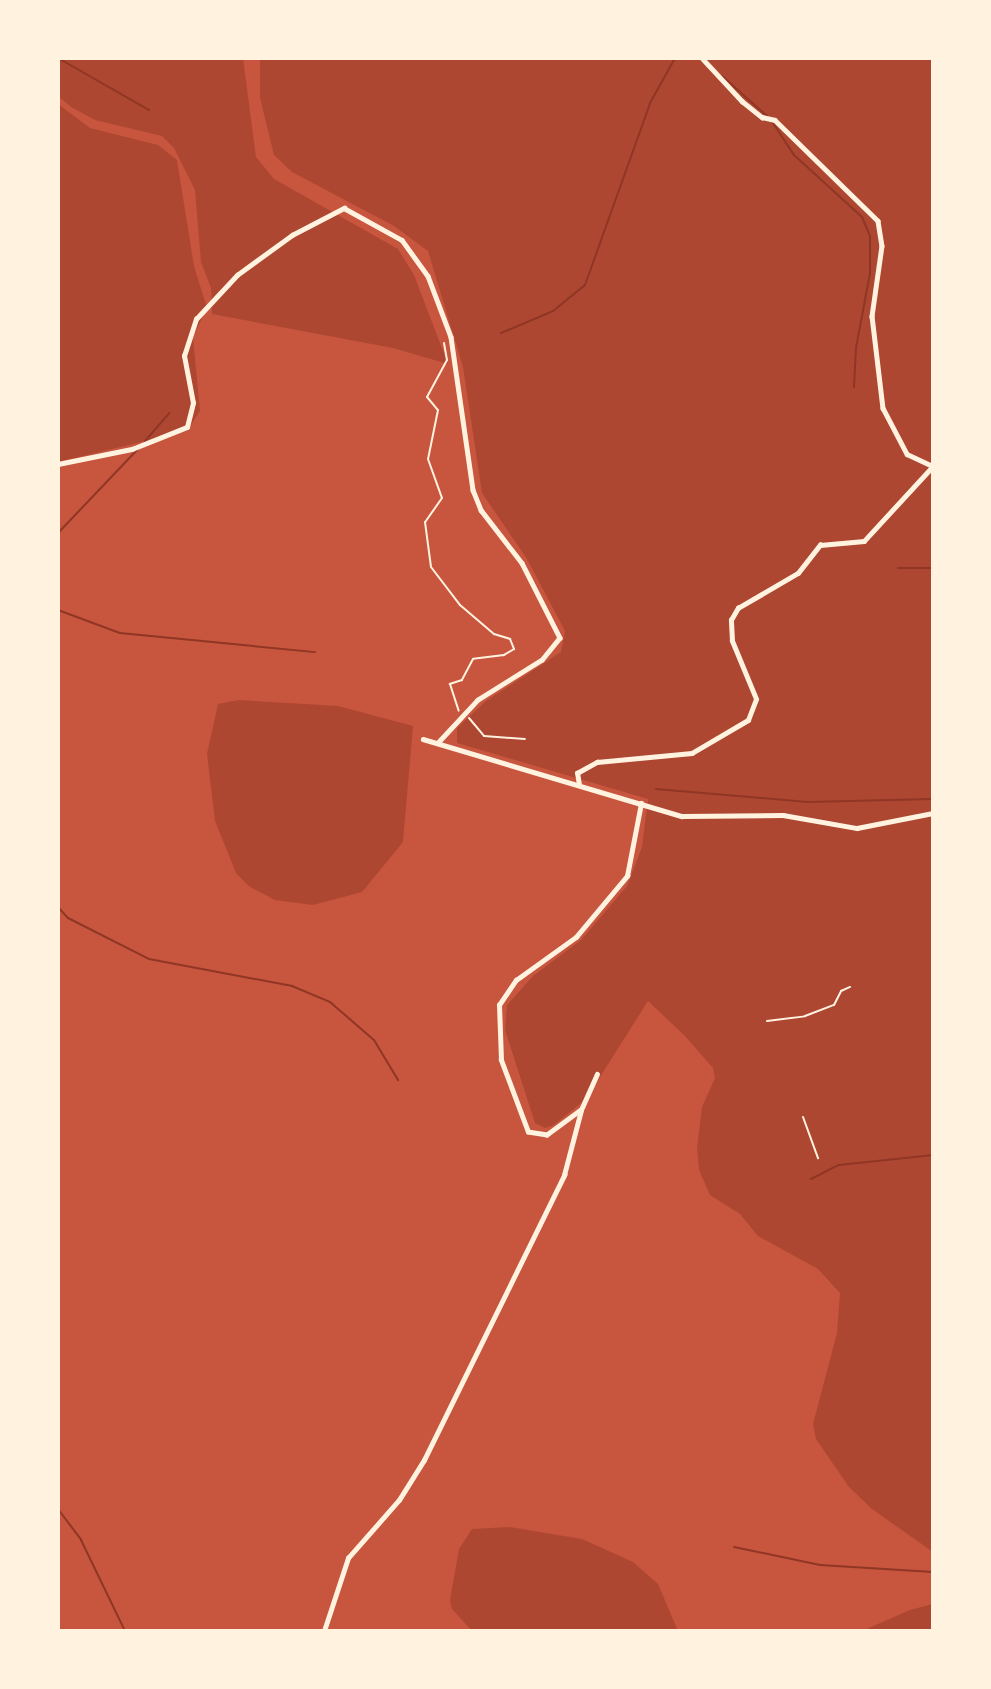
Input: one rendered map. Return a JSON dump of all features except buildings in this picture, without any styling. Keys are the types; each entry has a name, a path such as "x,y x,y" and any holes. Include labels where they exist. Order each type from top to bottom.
{"street":[{"path":"579,785 577,773 597,762 692,753 748,720 756,699 732,640 732,618 746,600 798,573 820,545 864,541 933,466 907,454 883,408 872,316 883,246 878,221 775,120 762,117 742,101 702,58"},
{"path":"58,464 132,449 187,427 193,403 184,356 196,319 237,275 292,235 344,208 402,240 428,276 451,337 474,489 481,510 522,563 560,638 550,653 503,680 463,714 439,742"},
{"path":"423,739 682,816 783,816 856,828 933,813"},
{"path":"581,1110 547,1135 528,1132 504,1073 499,1005 516,980 576,937 626,876 641,803"},
{"path":"324,1631 348,1558 399,1500 424,1460 564,1175 581,1110 597,1074"}],"path":[{"path":"444,343 447,360 427,397 438,410 428,459 442,498 425,522 432,572 460,605 494,634 510,639 514,649 487,659 473,659 462,680 450,684 455,708 484,736 525,739"},
{"path":"766,1021 806,1016 834,1005 841,991 850,986"},
{"path":"803,1117 818,1158"}],"shaded area":[{"path":"58,58 243,58 256,157 274,179 398,249 414,275 448,364 393,348 212,314 211,288 201,262 195,190 174,148 162,136 95,120 71,107 58,96"},
{"path":"260,58 933,58 933,1552 872,1509 849,1487 816,1439 813,1424 837,1333 840,1293 818,1269 758,1236 740,1214 710,1195 699,1170 697,1147 702,1107 715,1078 713,1068 684,1035 648,1001 586,1099 554,1125 545,1128 535,1123 505,1030 507,1005 533,976 581,940 627,886 642,847 648,799 457,743 457,728 486,701 561,652 565,631 527,559 482,493 463,367 428,251 394,226 292,172 274,155 260,98"},
{"path":"58,104 90,128 158,145 177,160 194,266 207,308 193,337 200,411 187,431 58,462"},
{"path":"239,700 338,706 413,726 403,842 362,892 313,905 275,900 250,887 236,873 215,821 207,754 218,704"},
{"path":"510,1527 582,1539 633,1562 658,1584 678,1631 472,1631 452,1609 450,1600 459,1549 472,1529"},
{"path":"933,1604 933,1631 862,1631 910,1610"}],"waterway":[{"path":"58,58 149,110"},
{"path":"501,333 553,311 585,285 650,103 675,58"},
{"path":"722,76 767,116"},
{"path":"771,120 794,155 862,217 870,236 870,273 856,348 854,387"},
{"path":"145,441 169,413"},
{"path":"58,533 139,448"},
{"path":"898,568 933,568"},
{"path":"58,610 120,633 315,652"},
{"path":"656,789 807,802 933,799"},
{"path":"58,907 68,918 149,959 292,986 330,1002 374,1040 398,1080"},
{"path":"811,1179 839,1165 933,1155"},
{"path":"58,1509 81,1540 125,1631"},
{"path":"734,1547 820,1565 933,1572"}]}
